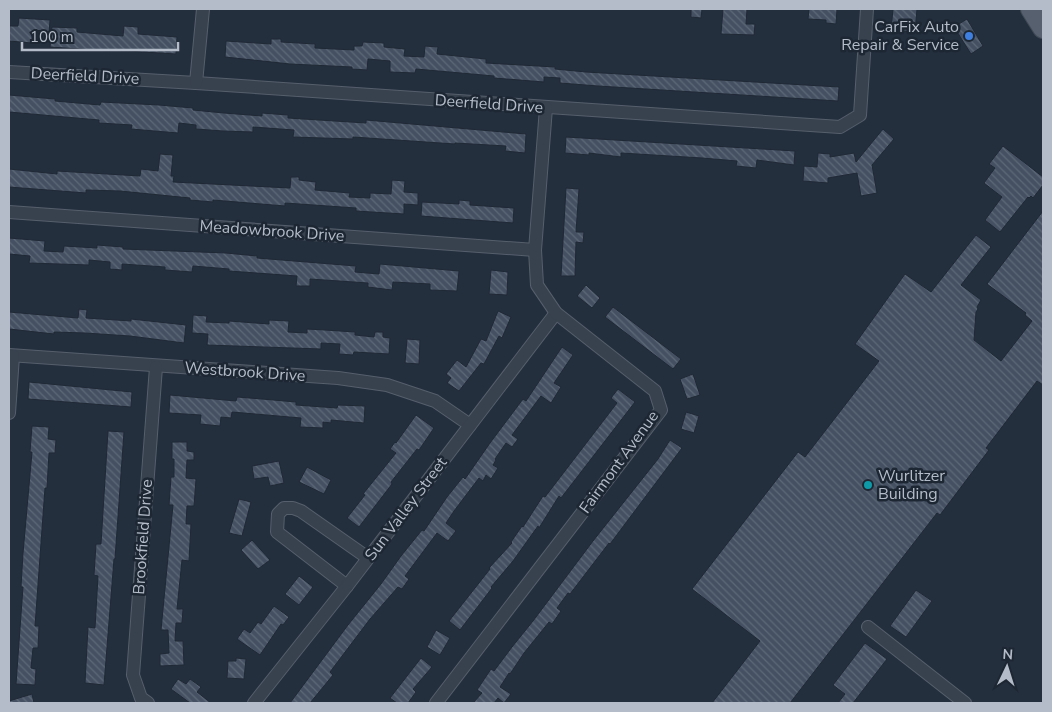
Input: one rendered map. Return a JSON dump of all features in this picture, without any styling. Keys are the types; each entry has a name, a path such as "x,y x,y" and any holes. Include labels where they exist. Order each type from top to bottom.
{"main road":[{"path":"1032,9 1043,28"}],"street":[{"path":"196,83 203,9"},
{"name":"Deerfield Drive","path":"9,72 840,127 860,116 866,9"},
{"name":"Fairmont Avenue","path":"436,703 661,410 655,391 556,312 537,285 535,250 546,108"},
{"name":"Meadowbrook Drive","path":"9,212 535,250"},
{"name":"Sun Valley Street","path":"254,703 347,586 556,312"},
{"path":"9,413 11,356"},
{"name":"Westbrook Drive","path":"11,356 338,378 386,385 435,401 470,425"},
{"name":"Brookfield Drive","path":"148,703 141,698 133,675 156,367"},
{"path":"347,586 277,532 278,514 284,508 293,508 301,511 368,558"},
{"path":"868,627 966,703"}],"building":[{"path":"691,9 702,9 701,18 691,17"},
{"path":"723,9 747,9 746,24 755,24 754,35 721,34"},
{"path":"809,9 837,9 836,24 826,23 826,20 808,19"},
{"path":"893,9 917,9 915,32 891,30"},
{"path":"19,18 50,20 49,34 32,32 32,43 9,41 9,26 18,26"},
{"name":"CarFix Auto Repair & Service","path":"967,19 983,46 971,54 954,27"},
{"path":"124,26 138,27 138,34 177,37 176,54 50,47 52,27 77,28 77,32 123,36"},
{"path":"271,39 281,39 281,42 315,44 315,48 354,50 354,46 362,46 363,42 384,43 384,47 405,49 404,56 424,57 425,46 438,47 437,54 486,59 486,63 555,67 555,69 586,72 839,87 838,101 560,83 560,78 544,77 544,82 416,69 415,73 390,72 390,61 368,59 367,70 352,69 352,67 290,64 225,57 226,41 271,44"},
{"path":"9,95 100,105 101,102 159,105 224,113 262,116 262,113 288,115 288,118 366,123 366,120 526,134 525,153 505,151 506,146 353,137 353,139 293,137 294,130 253,127 253,132 223,131 196,129 196,125 179,123 178,133 131,129 132,125 99,123 99,120 9,112"},
{"path":"883,129 894,139 872,165 877,193 861,196 857,173 828,178 828,183 803,181 804,166 817,167 818,153 830,154 830,157 854,153 856,162"},
{"path":"566,137 795,151 794,165 757,160 756,168 736,166 737,161 702,158 621,153 621,157 589,153 589,155 565,153"},
{"path":"1003,146 1043,177 1043,185 1033,198 1031,196 1028,197 1000,232 985,220 1002,197 984,183 995,168 989,164"},
{"path":"160,154 173,155 171,176 174,176 173,182 290,188 291,177 299,177 299,180 316,182 315,190 350,193 349,197 370,198 370,193 391,194 392,180 405,181 404,192 418,193 418,205 404,204 404,214 356,211 356,208 285,203 285,206 213,200 213,202 120,191 86,190 86,193 9,187 9,169 57,174 57,171 140,176 141,169 158,171"},
{"path":"566,188 579,189 576,232 584,232 583,243 576,242 575,276 561,276"},
{"path":"459,200 470,201 470,205 514,208 513,223 421,216 422,202 459,204"},
{"name":"Wurlitzer Building","path":"1043,211 1043,385 1037,381 986,448 989,450 940,515 937,513 790,703 712,703 760,641 692,589 798,452 805,457 879,361 855,344 905,274 931,292 976,235 991,247 961,285 981,300 976,312 974,340 1001,361 1032,321 1025,315 1026,313 987,284"},
{"path":"9,238 45,241 44,251 63,252 64,246 97,248 97,245 123,247 123,249 226,253 257,256 257,258 356,266 355,272 379,274 380,264 459,271 457,291 430,290 430,284 393,282 392,290 368,287 368,283 310,279 310,286 296,286 297,276 229,271 229,269 193,266 192,272 165,270 165,267 122,264 122,270 110,269 110,262 89,260 89,265 29,263 30,256 9,254"},
{"path":"491,270 508,272 507,295 489,294"},
{"path":"586,285 600,298 592,308 577,296"},
{"path":"613,307 681,359 673,369 605,317"},
{"path":"79,309 87,310 86,318 131,321 131,319 186,325 184,343 130,336 54,332 54,334 9,329 9,312 78,318"},
{"path":"498,311 511,317 502,338 499,336 484,364 481,363 459,391 447,383 451,378 446,374 457,360 466,367 481,339 486,341"},
{"path":"193,315 207,316 206,322 229,323 229,321 269,324 269,320 289,321 288,332 307,333 307,329 325,330 355,332 355,335 374,337 375,332 383,332 383,337 390,338 389,354 354,352 353,355 339,354 340,344 321,343 321,349 207,345 208,334 192,333"},
{"path":"407,339 420,340 419,364 405,363"},
{"path":"562,347 573,355 554,383 561,387 551,403 541,396 512,435 518,439 512,447 506,443 495,459 493,465 498,468 491,479 486,475 483,481 479,478 454,511 446,523 456,531 448,541 437,533 405,576 409,579 402,589 398,587 370,619 330,672 333,675 310,703 290,703 401,556 422,530 424,531 447,497 463,477 465,479 523,399 526,401"},
{"path":"693,374 700,395 687,399 680,379"},
{"path":"29,382 132,392 131,407 28,399"},
{"path":"618,389 635,402 561,498 559,496 539,528 538,526 460,630 449,621 489,568 512,543 543,496 545,497 617,403 611,398"},
{"path":"170,395 236,401 237,397 296,402 296,405 337,408 338,405 365,406 364,423 331,420 331,423 323,422 323,428 300,427 301,418 232,412 231,418 221,417 220,426 200,424 201,415 169,413"},
{"path":"686,412 699,416 694,433 681,429"},
{"path":"416,415 434,428 419,450 417,449 391,482 392,484 359,527 347,518 365,495 363,494 396,453 390,449"},
{"path":"32,426 49,427 48,439 56,440 55,453 49,453 47,488 45,488 35,626 39,626 38,648 33,648 31,668 36,669 35,685 16,684 23,587 21,587 23,553 32,452 30,452"},
{"path":"108,431 124,432 104,685 85,683 88,627 95,628 98,576 94,575 96,544 101,544"},
{"path":"670,440 682,448 610,544 570,594 568,593 557,608 561,611 552,624 549,622 509,673 500,687 511,694 504,703 498,698 494,703 473,703 482,693 477,690 491,669 494,671 658,459"},
{"path":"172,442 187,442 187,451 194,452 194,460 187,460 186,478 196,479 194,506 187,506 186,524 191,524 189,561 182,560 177,609 183,609 182,623 176,623 175,641 183,641 184,665 160,666 160,654 169,653 168,630 161,630 173,505 169,505 171,477 174,477"},
{"path":"279,461 284,483 270,486 268,477 254,479 252,466"},
{"path":"307,467 331,480 324,494 299,482"},
{"path":"239,499 251,502 242,536 229,533"},
{"path":"252,540 270,560 258,569 241,550"},
{"path":"299,576 313,587 299,605 285,594"},
{"path":"916,590 932,601 906,637 890,626"},
{"path":"274,606 289,617 283,625 281,624 260,655 237,639 244,629 250,633 258,622 261,624"},
{"path":"436,630 450,638 440,655 427,647"},
{"path":"865,643 887,659 853,703 838,703 845,694 833,685"},
{"path":"236,658 246,659 244,679 227,678 228,661 236,661"},
{"path":"421,658 432,667 413,689 416,692 408,703 397,703 390,698"},
{"path":"178,679 186,684 190,679 201,687 197,692 211,703 190,703 171,689"},
{"path":"32,694 34,703 9,703 9,701"}],"place":[{"name":"CarFix Auto Repair & Service","path":"969,36"},
{"name":"Wurlitzer Building","path":"868,485"}]}
